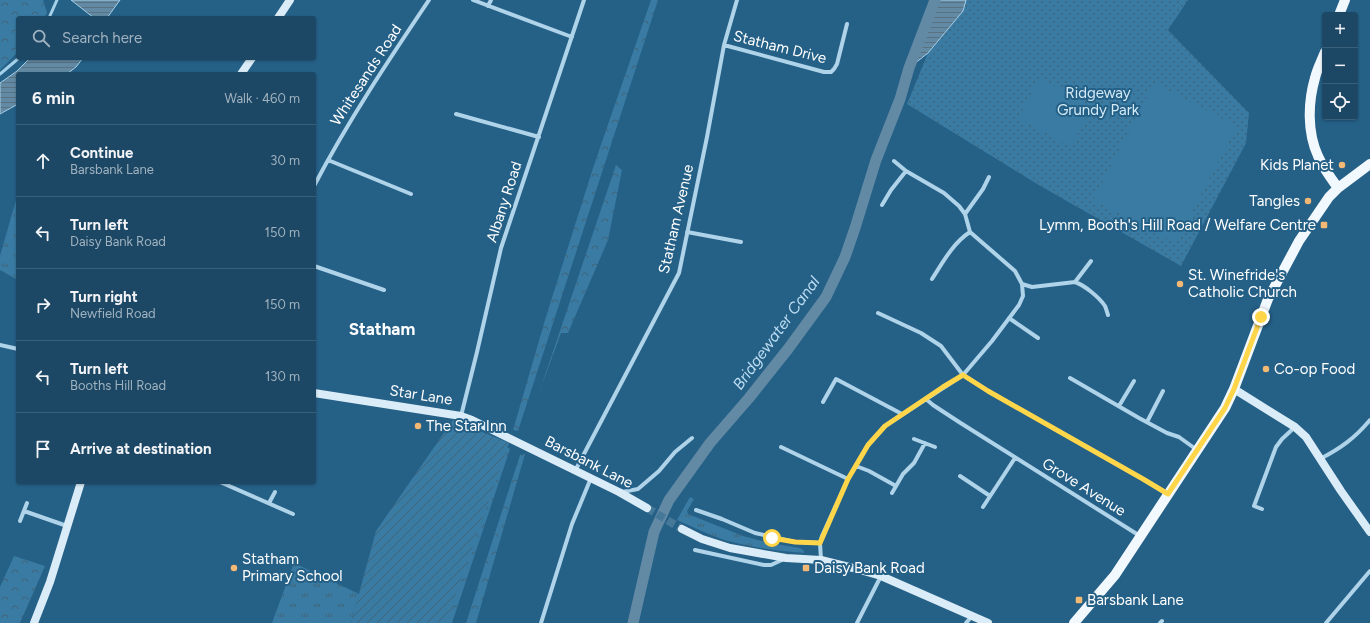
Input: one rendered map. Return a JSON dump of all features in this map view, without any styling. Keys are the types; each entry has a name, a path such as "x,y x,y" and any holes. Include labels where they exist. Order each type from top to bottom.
{"main road":[{"path":"1340,12 1345,0"},
{"path":"1322,60 1315,77 1309,107 1310,119 1313,142 1318,156 1338,188"},
{"path":"1074,623 1115,575 1225,408 1234,389 1268,299 1303,235 1329,197 1338,188 1370,164"}],"street":[{"path":"279,16 290,0"},
{"name":"Whitesands Road","path":"316,182 367,93 429,0"},
{"path":"473,0 572,37"},
{"path":"488,6 491,0"},
{"name":"Albany Road","path":"461,416 501,248 584,0"},
{"name":"Statham Avenue","path":"575,471 679,273 724,45 737,0"},
{"name":"Statham Drive","path":"831,77 831,72 837,64 847,24"},
{"name":"Statham Drive","path":"724,45 824,72 831,72"},
{"path":"242,72 251,60"},
{"path":"456,114 539,137"},
{"path":"328,160 411,194"},
{"path":"821,560 820,543 848,479 868,445 885,426 963,375 1019,306 1023,296 1022,284 1015,271 970,232 965,214 959,206 944,193 906,171 894,161"},
{"path":"882,205 891,190 906,171"},
{"path":"965,214 983,189 989,177"},
{"path":"687,232 741,242"},
{"path":"932,279 955,245 970,232"},
{"path":"1075,282 1091,261"},
{"path":"316,267 384,290"},
{"path":"1022,284 1032,287 1075,282 1086,287 1105,306 1108,314"},
{"path":"878,313 920,333 941,346 963,375 988,391 1168,494"},
{"path":"1009,318 1038,338"},
{"path":"0,345 16,348"},
{"path":"1070,378 1138,418 1167,433 1179,437 1198,450"},
{"path":"823,402 836,379 902,414"},
{"path":"1119,406 1134,381"},
{"path":"1234,389 1295,427 1306,437 1370,532"},
{"path":"1147,422 1163,391"},
{"name":"Star Lane","path":"316,393 461,416 518,442"},
{"name":"Grove Avenue","path":"926,399 1015,458 1141,536"},
{"path":"1320,459 1349,442 1370,420"},
{"path":"1262,509 1254,506 1276,447 1295,427"},
{"path":"619,492 638,489 659,471 675,452 692,438"},
{"path":"914,439 935,447"},
{"name":"Barsbank Lane","path":"518,442 619,492 647,508"},
{"path":"892,493 903,474 914,463 924,443"},
{"path":"781,447 848,479"},
{"path":"983,507 1015,458"},
{"path":"856,466 869,471 896,486"},
{"path":"960,476 990,496"},
{"path":"541,623 572,524 591,478"},
{"path":"34,623 50,582 80,484"},
{"path":"230,484 293,514"},
{"path":"269,503 275,492"},
{"path":"20,521 27,503"},
{"path":"696,510 755,533 795,542 820,543"},
{"path":"24,511 68,526"},
{"path":"682,529 702,539 730,548 786,558 821,560 881,576 988,623"},
{"path":"696,550 771,565 786,558"},
{"path":"1326,623 1370,571"},
{"path":"857,623 881,576"},
{"path":"966,623 972,616"}],"green space":[{"path":"0,0 43,0 47,13 45,16 16,16 16,54 0,70"},
{"path":"651,0 658,0 518,431 513,430 545,320 593,168"},
{"name":"Ridgeway Grundy Park","path":"966,0 1188,0 1168,30 1249,113 1246,143 1181,266 1037,184 907,104 928,53 963,11"},
{"path":"1040,78 1092,107 1071,147 1018,118"},
{"path":"1154,83 1237,126 1176,243 1093,200"},
{"path":"616,165 622,170 608,240 568,333 561,333 539,393"},
{"path":"16,200 16,279 0,270 0,256"},
{"path":"453,420 509,443 446,623 351,623 376,531"},
{"path":"505,446 510,449 452,623 445,623"},
{"path":"525,454 476,623 466,623 520,455"},
{"path":"690,497 694,499 687,511 688,514 743,536 770,543 800,548 804,551 804,553 735,543 713,536 677,520"},
{"path":"14,556 45,566 20,623 0,623 0,587"},
{"path":"294,563 359,594 351,623 272,623"}],"shaded area":[{"path":"71,0 120,0 108,16 91,16"},
{"path":"935,0 966,0 963,11 928,53 909,68"},
{"path":"28,60 81,60 70,72 16,72 16,105 0,114 0,83 17,71"}],"waterway":[{"path":"50,16 57,0"},
{"name":"Bridgewater Canal","path":"633,623 654,532 669,500 710,443 749,398 788,349 826,297 845,257 876,160 900,99 909,68 935,0"},
{"path":"0,74 17,60"}],"tunnel":[{"path":"647,508 682,529"}],"place":[{"name":"Kids Planet","path":"1342,165"},
{"name":"Tangles","path":"1308,201"},
{"name":"Lymm, Booth's Hill Road / Welfare Centre","path":"1324,225"},
{"name":"St. Winefride's Catholic Church","path":"1180,284"},
{"name":"Co-op Food","path":"1266,369"},
{"name":"The Star Inn","path":"418,426"},
{"name":"Statham Primary School","path":"234,568"},
{"name":"Daisy Bank Road","path":"806,568"},
{"name":"Barsbank Lane","path":"1079,600"}],"district":[{"name":"Statham","path":"382,329"}],"route":[{"path":"772,538 795,542 820,543 848,479 868,445 885,426 963,375 972,382 1168,494 1225,408 1234,389 1261,317"}]}
